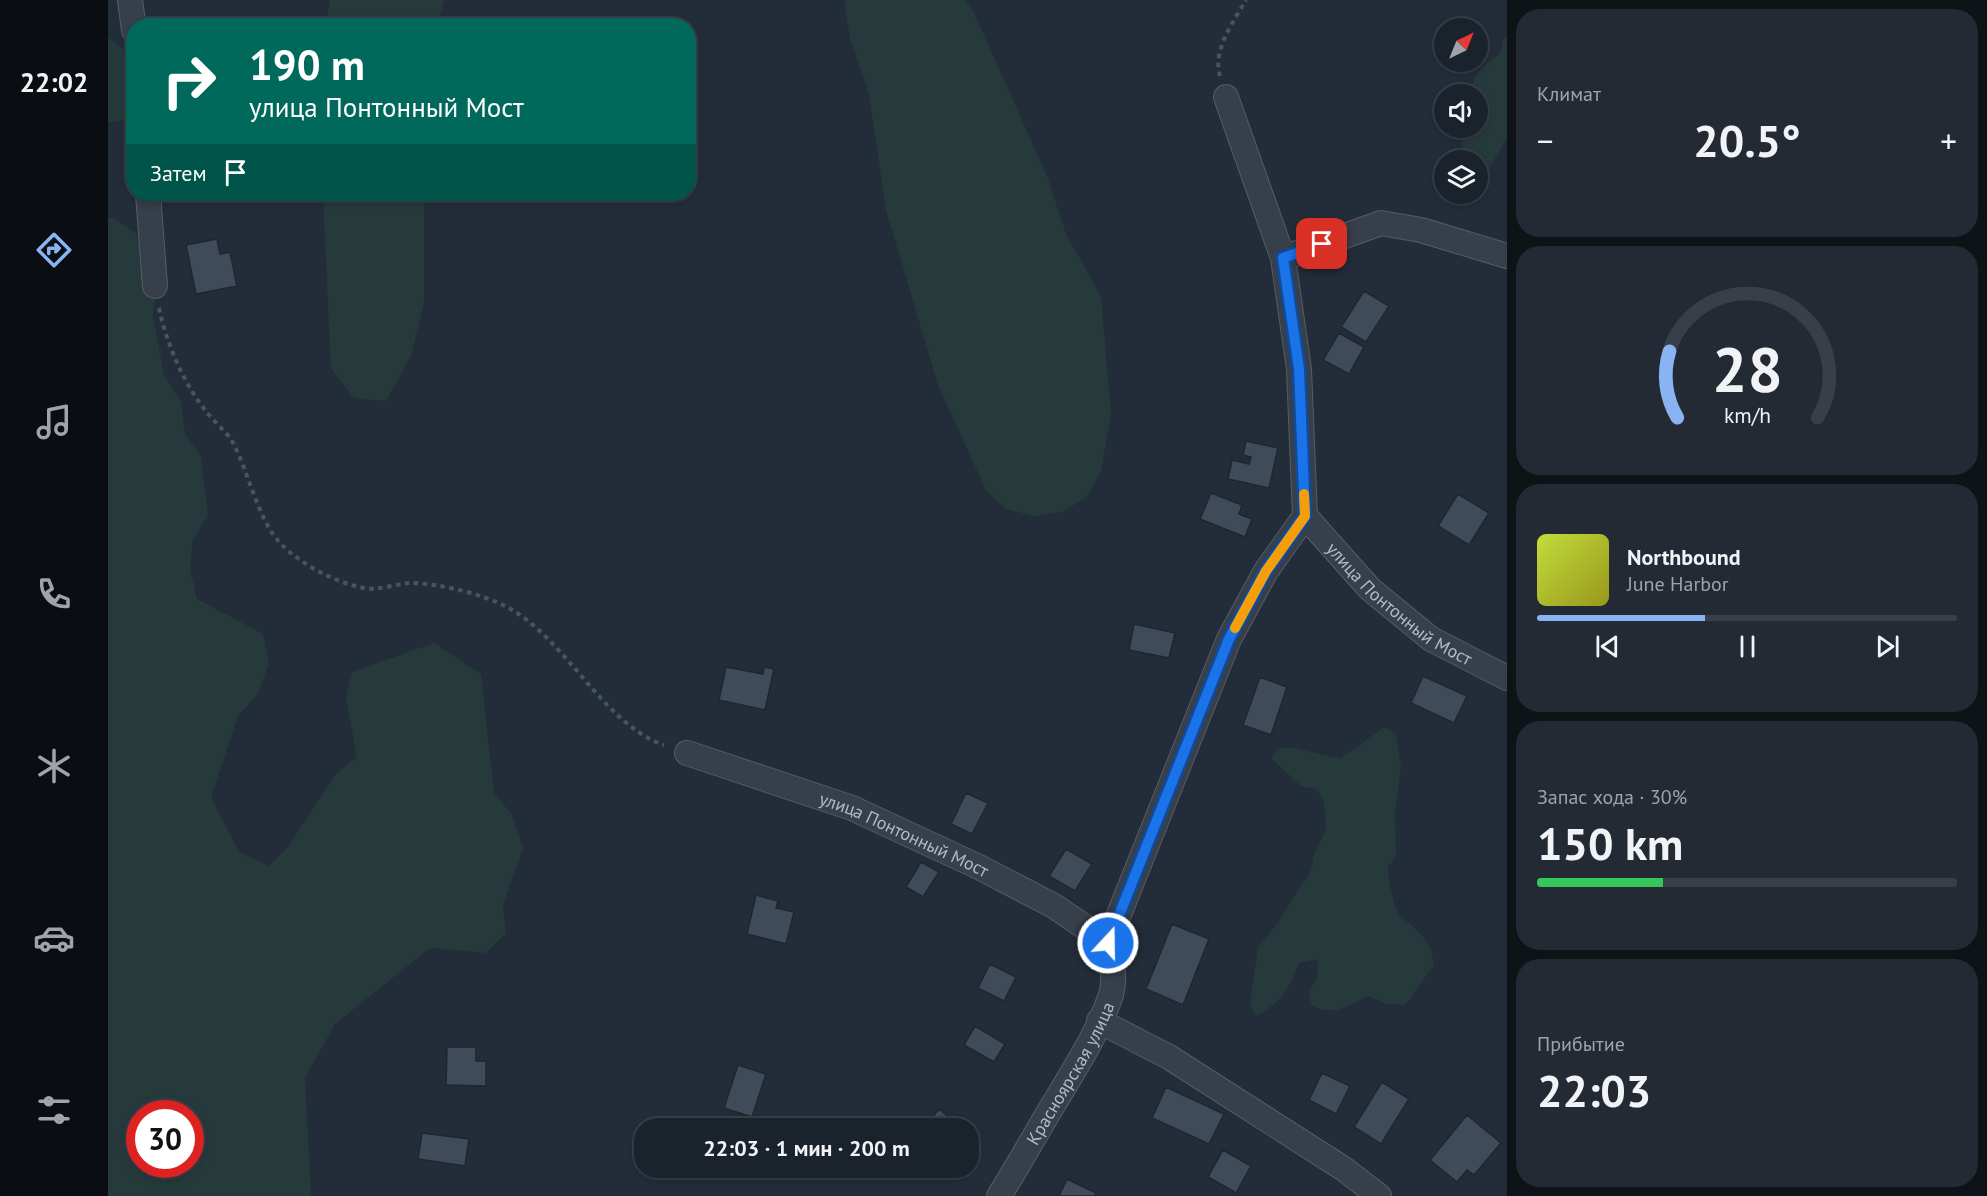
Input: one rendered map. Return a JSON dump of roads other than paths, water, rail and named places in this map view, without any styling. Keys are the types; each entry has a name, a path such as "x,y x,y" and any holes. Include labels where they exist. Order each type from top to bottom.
{"street":[{"path":"130,0 132,18"},
{"path":"1108,943 1229,639 1266,571 1305,516 1299,369 1283,258 1226,97"},
{"path":"149,201 155,286"},
{"path":"1283,258 1381,223 1421,230 1507,256"},
{"name":"улица Понтонный Мост","path":"1305,516 1370,588 1431,639 1507,678"},
{"name":"улица Понтонный Мост","path":"687,753 852,808 979,867 1054,906 1108,943"},
{"name":"Красноярская улица","path":"999,1196 1073,1073 1099,1021 1111,993 1114,966 1108,943"},
{"path":"1099,1021 1169,1058 1344,1169 1379,1196"}]}
